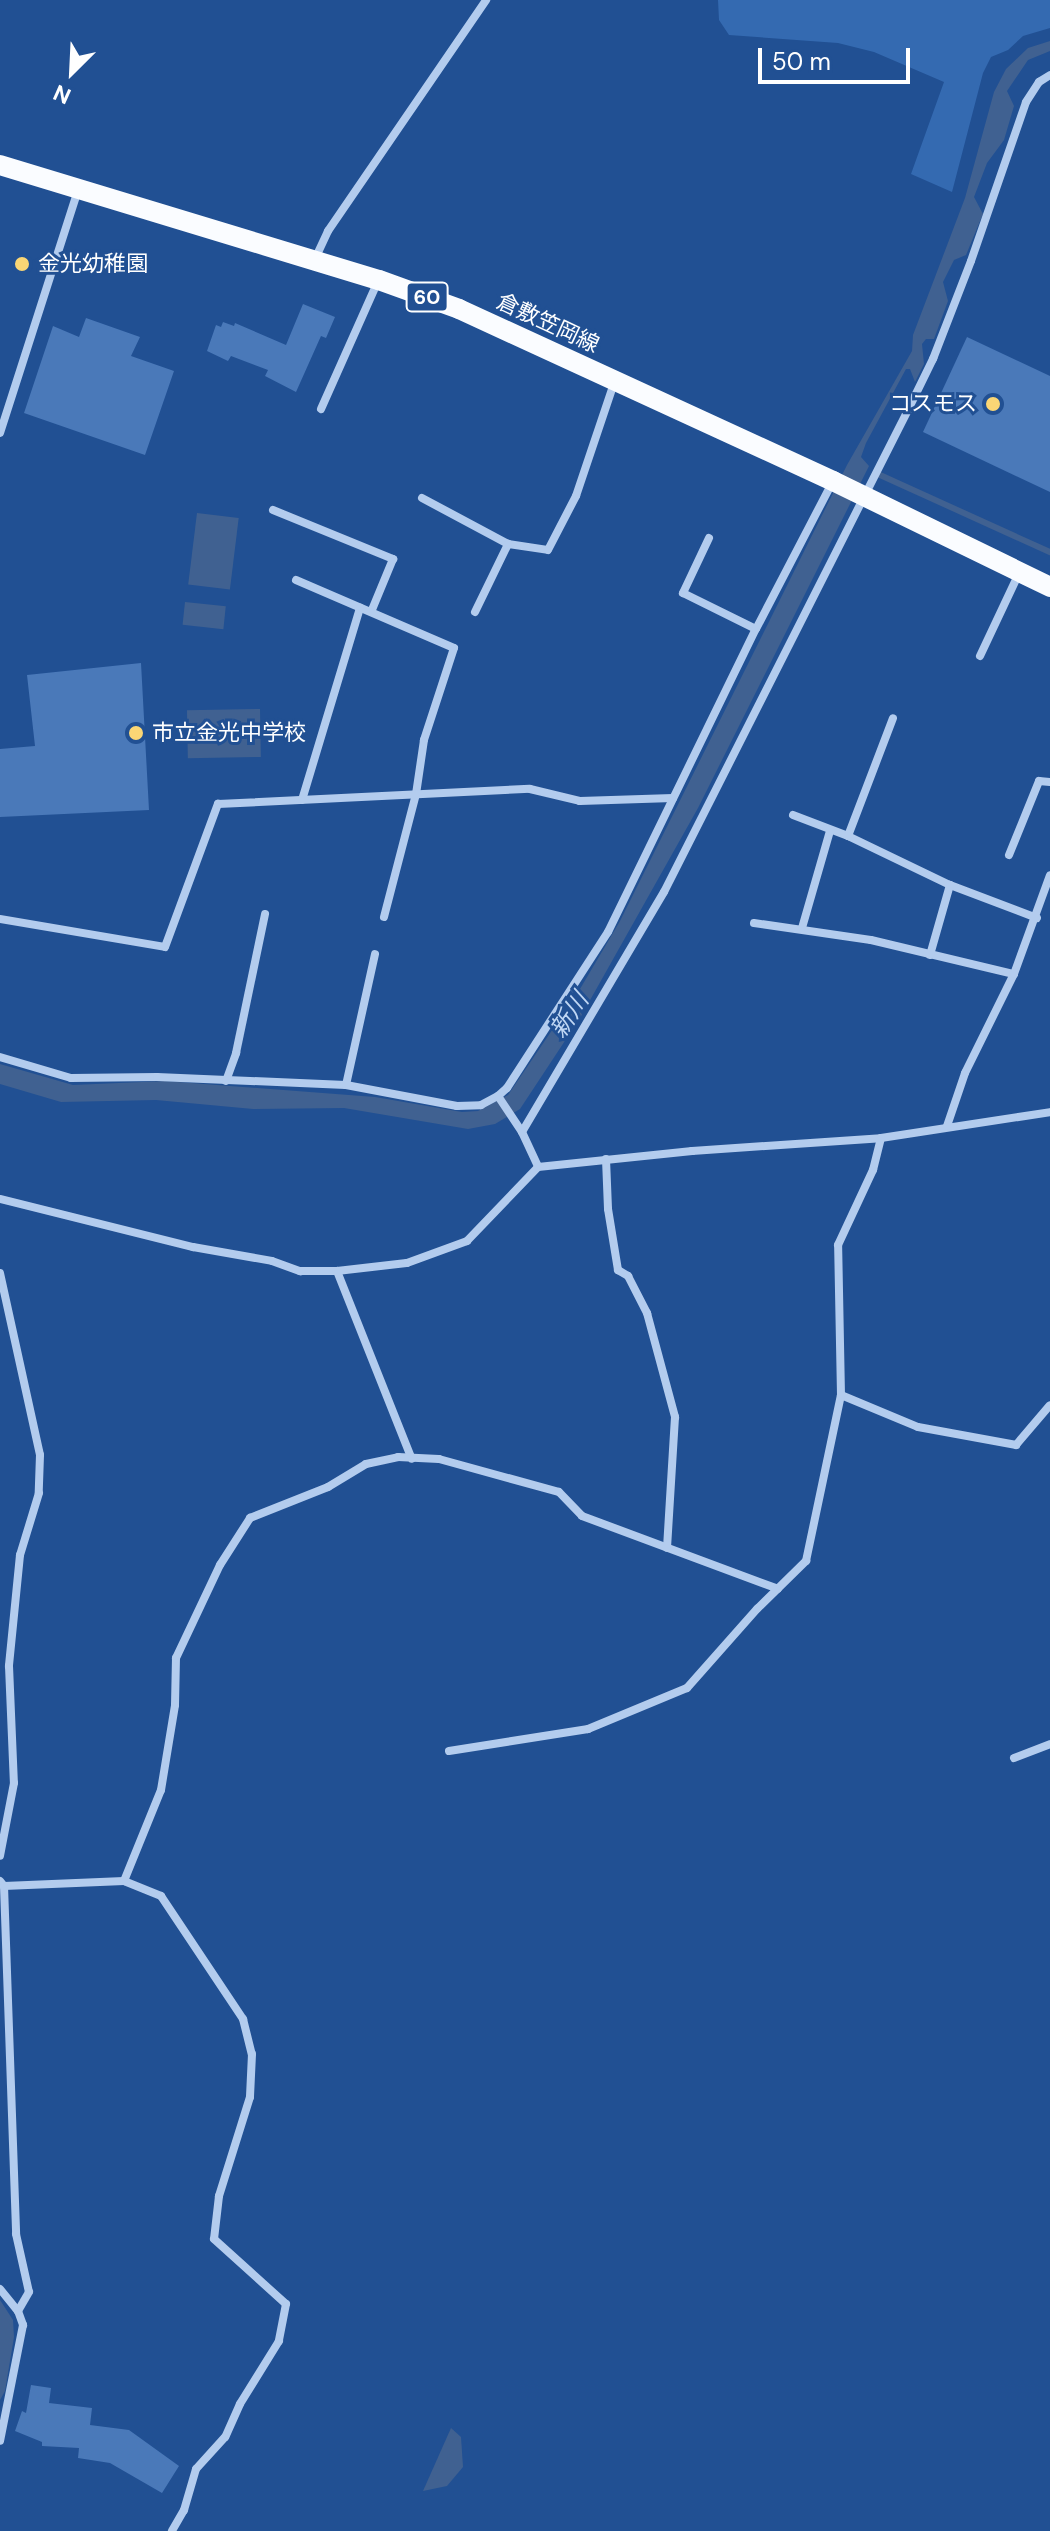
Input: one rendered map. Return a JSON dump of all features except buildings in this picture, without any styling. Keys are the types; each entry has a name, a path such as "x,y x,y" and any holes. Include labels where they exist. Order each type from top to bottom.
{"main road":[{"name":"倉敷笠岡線","path":"0,165 379,280 509,329 1050,587"}],"street":[{"path":"314,261 328,231 486,0"},
{"path":"522,1132 664,892 933,359 1006,167 1026,102 1039,82 1050,75"},
{"path":"0,433 78,190"},
{"path":"321,409 379,280"},
{"path":"422,498 508,544 548,550 576,496 614,380"},
{"path":"0,1057 71,1078 157,1077 346,1085 457,1106 481,1105 498,1096 507,1088 608,932 756,629 833,481"},
{"path":"273,510 393,559 371,612"},
{"path":"709,538 683,593 756,629"},
{"path":"475,612 508,544"},
{"path":"980,656 1020,572"},
{"path":"296,580 454,648 424,740 416,794 384,917"},
{"path":"302,800 360,608"},
{"path":"848,836 893,718"},
{"path":"1009,855 1039,781 1050,782"},
{"path":"0,919 165,947 218,804 530,789 580,801 673,798"},
{"path":"793,815 848,836 950,885 1037,918"},
{"path":"802,928 830,831"},
{"path":"947,1126 965,1073 1014,974 1037,918 1050,875"},
{"path":"930,955 950,885"},
{"path":"226,1081 236,1053 265,914"},
{"path":"754,923 802,928 1014,974"},
{"path":"346,1085 375,954"},
{"path":"498,1096 522,1132 538,1167"},
{"path":"0,1199 193,1247 272,1261 300,1271 337,1271 407,1263 467,1241 538,1167 881,1138 1050,1112"},
{"path":"449,1751 588,1729 687,1688 806,1561 841,1395 838,1245 873,1170 881,1138"},
{"path":"606,1159 608,1209 618,1270 628,1276 647,1313 675,1417 667,1548"},
{"path":"337,1271 412,1459"},
{"path":"0,1273 40,1467 39,1493 20,1555 9,1666 14,1783 0,1856"},
{"path":"841,1395 918,1427 1016,1445 1050,1405"},
{"path":"124,1881 161,1790 175,1705 176,1658 220,1565 250,1518 328,1487 366,1464 398,1457 439,1459 559,1492 582,1516 778,1589"},
{"path":"1014,1758 1050,1744"},
{"path":"18,2311 29,2292 16,2234 2,1883 124,1881 161,1896 243,2019 252,2054 250,2097 219,2196 214,2239 286,2304 279,2341 240,2404 225,2437 196,2469 184,2510 172,2531"},
{"path":"0,2289 18,2311 23,2325 0,2441"}],"shaded area":[{"path":"718,0 1050,0 1050,28 1023,36 1008,50 991,57 983,73 952,192 911,174 944,82 874,52 838,43 729,35 719,20"}],"water":[{"name":"新川","path":"1050,41 1050,51 1028,60 1007,91 1014,106 1004,140 987,163 974,197 983,214 966,255 954,260 943,282 948,301 934,339 926,339 922,344 924,364 915,382 910,369 906,369 866,443 861,457 869,466 698,808 580,1018 520,1109 495,1124 468,1129 344,1108 253,1109 156,1100 61,1102 0,1084 0,1064 73,1085 165,1081 375,1097 462,1112 478,1111 508,1095 580,989 620,921 847,465 912,351 913,335 965,198 994,92 1006,69 1028,48"},
{"path":"197,513 239,518 230,590 188,584"},
{"path":"185,602 226,606 223,629 183,625"},
{"path":"260,709 261,757 188,758 187,710"},
{"path":"0,2300 13,2320 14,2337 5,2391 0,2400"},
{"path":"451,2428 461,2437 463,2467 447,2486 423,2491"}],"waterway":[{"path":"880,475 1050,552"}],"place":[{"name":"金光幼稚園","path":"22,264"},
{"name":"コスモス","path":"993,404"},
{"name":"市立金光中学校","path":"136,733"}]}
